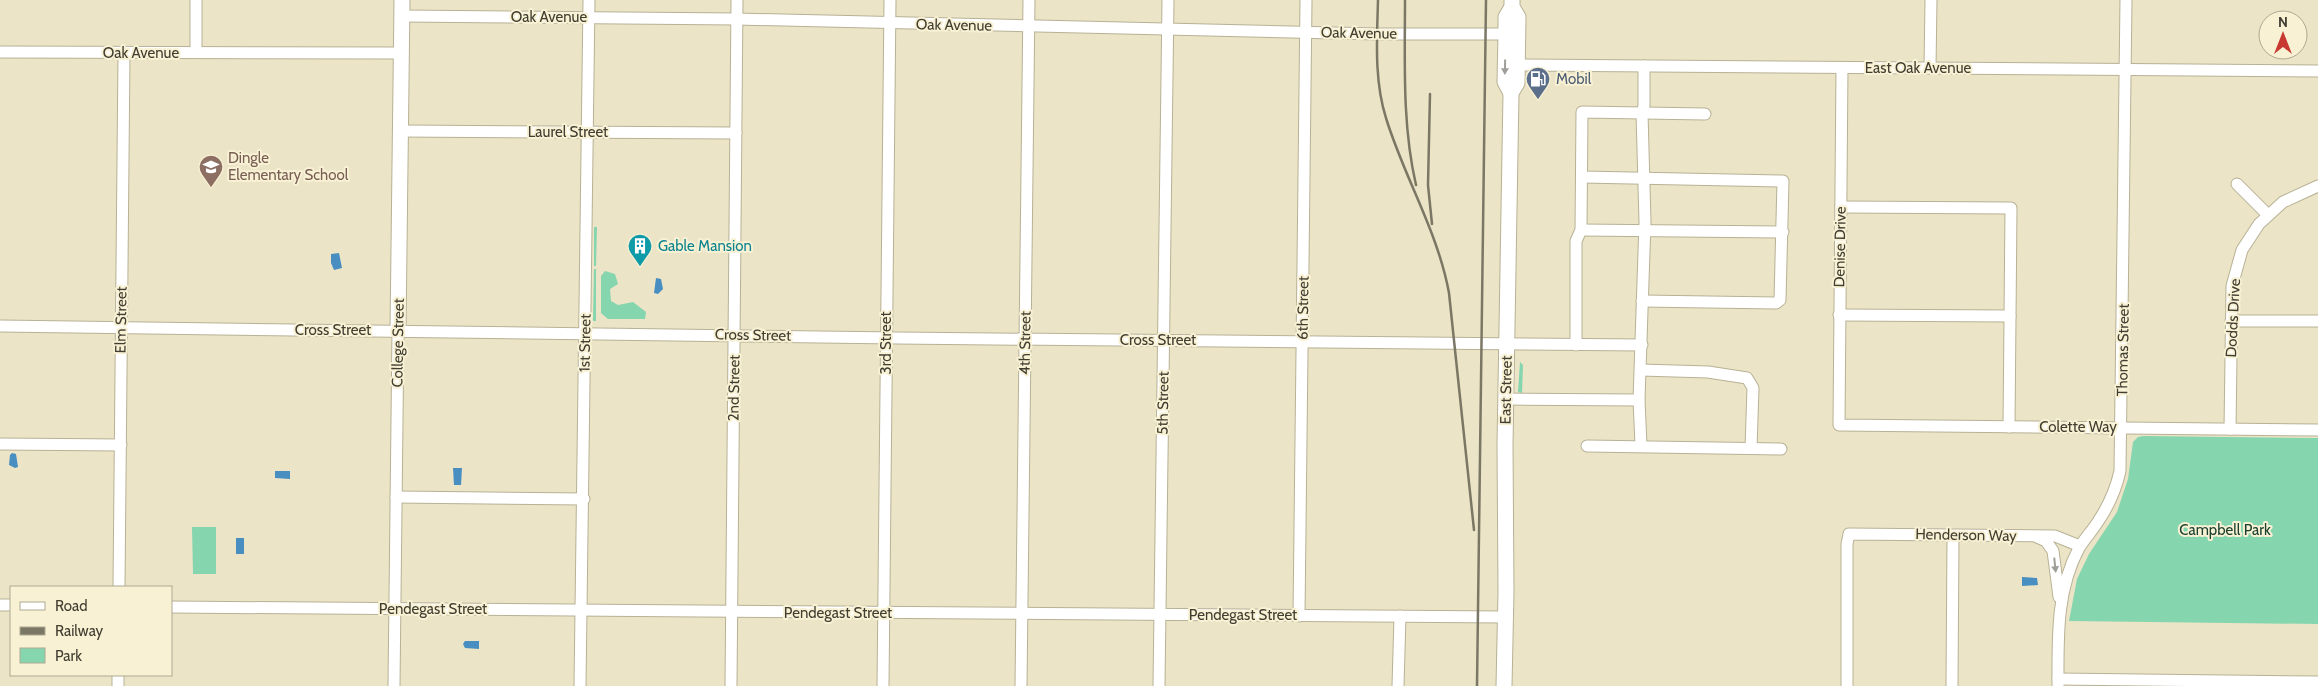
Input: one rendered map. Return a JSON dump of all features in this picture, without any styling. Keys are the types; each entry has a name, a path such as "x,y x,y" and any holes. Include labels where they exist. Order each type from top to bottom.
{"main road":[{"name":"College Street","path":"398,331 402,0"},
{"name":"East Street","path":"1504,686 1506,344 1511,93 1505,82 1506,17 1512,3"},
{"name":"East Street","path":"1511,93 1517,83 1518,17 1512,3"}],"street":[{"path":"196,0 196,52"},
{"name":"1st Street","path":"580,686 584,499 589,0"},
{"name":"2nd Street","path":"731,686 737,0"},
{"name":"3rd Street","path":"884,686 890,0"},
{"name":"4th Street","path":"1021,686 1029,0"},
{"name":"5th Street","path":"1159,686 1168,0"},
{"name":"6th Street","path":"1299,616 1306,0"},
{"path":"1930,68 1931,0"},
{"name":"Thomas Street","path":"2058,682 2060,606 2067,577 2080,546 2106,509 2117,484 2122,458 2127,70 2126,0"},
{"name":"Oak Avenue","path":"402,16 737,19 1306,32 1506,34"},
{"name":"Oak Avenue","path":"0,52 401,53"},
{"name":"Elm Street","path":"119,586 124,53"},
{"name":"East Oak Avenue","path":"1517,65 2318,71"},
{"path":"1641,446 1639,400 1642,345 1645,178 1642,113 1644,106 1644,66"},
{"name":"Denise Drive","path":"1839,425 1842,68"},
{"path":"1576,345 1576,241 1581,230 1582,112 1642,113 1649,111 1705,114"},
{"name":"Laurel Street","path":"401,131 736,132"},
{"path":"1582,176 1783,181 1782,298 1776,303 1642,301"},
{"path":"2237,184 2268,215"},
{"name":"Dodds Drive","path":"2230,429 2232,286 2242,250 2250,235 2283,202 2318,186"},
{"path":"1841,207 2011,208 2009,427"},
{"path":"1581,230 1783,232"},
{"path":"1839,315 2010,316"},
{"path":"2231,321 2318,321"},
{"name":"Cross Street","path":"0,326 585,332 887,338 1642,345"},
{"name":"College Street","path":"394,686 398,331"},
{"path":"1640,370 1708,372 1747,378 1753,388 1751,448"},
{"path":"1506,399 1639,400"},
{"name":"Colette Way","path":"1839,425 2318,430"},
{"path":"0,444 121,445"},
{"path":"1587,446 1781,449"},
{"path":"396,497 584,499"},
{"name":"Henderson Way","path":"1847,686 1847,544 1849,534 2055,536 2080,546"},
{"path":"1952,686 1953,536"},
{"path":"2033,536 2046,540 2054,551 2060,606"},
{"name":"Pendegast Street","path":"172,607 1505,617"},
{"path":"1398,686 1400,616"},
{"path":"2058,682 2318,682"}],"green space":[{"path":"594,227 597,227 596,266 594,266"},
{"path":"594,269 596,269 596,321 593,321"},
{"path":"605,271 615,274 618,284 610,289 611,301 618,305 633,302 646,312 645,319 608,319 601,313 601,276"},
{"path":"1520,362 1523,365 1522,393 1518,392"},
{"name":"Campbell Park","path":"2138,437 2318,438 2318,624 2069,621 2077,579 2089,554 2117,512 2128,479 2133,442"},
{"path":"192,527 216,527 216,574 193,574"}],"water":[{"path":"339,253 342,268 334,270 331,263 331,254"},
{"path":"656,278 661,279 663,289 658,294 654,293"},
{"path":"12,453 16,454 18,467 15,468 9,465"},
{"path":"453,468 462,468 461,485 454,485"},
{"path":"275,471 290,471 290,479 275,478"},
{"path":"236,538 244,538 244,554 236,554"},
{"path":"2022,577 2037,578 2038,585 2022,586"},
{"path":"465,641 479,641 479,649 465,648 463,644"}],"railway":[{"path":"1378,0 1377,59 1382,104 1393,140 1437,248 1449,293 1474,530"},
{"path":"1405,0 1406,116 1416,185"},
{"path":"1477,686 1486,0"},
{"path":"1430,94 1428,185 1432,224"}],"place":[{"name":"Mobil","path":"1538,100"},
{"name":"Dingle Elementary School","path":"211,188"},
{"name":"Gable Mansion","path":"640,267"}]}
